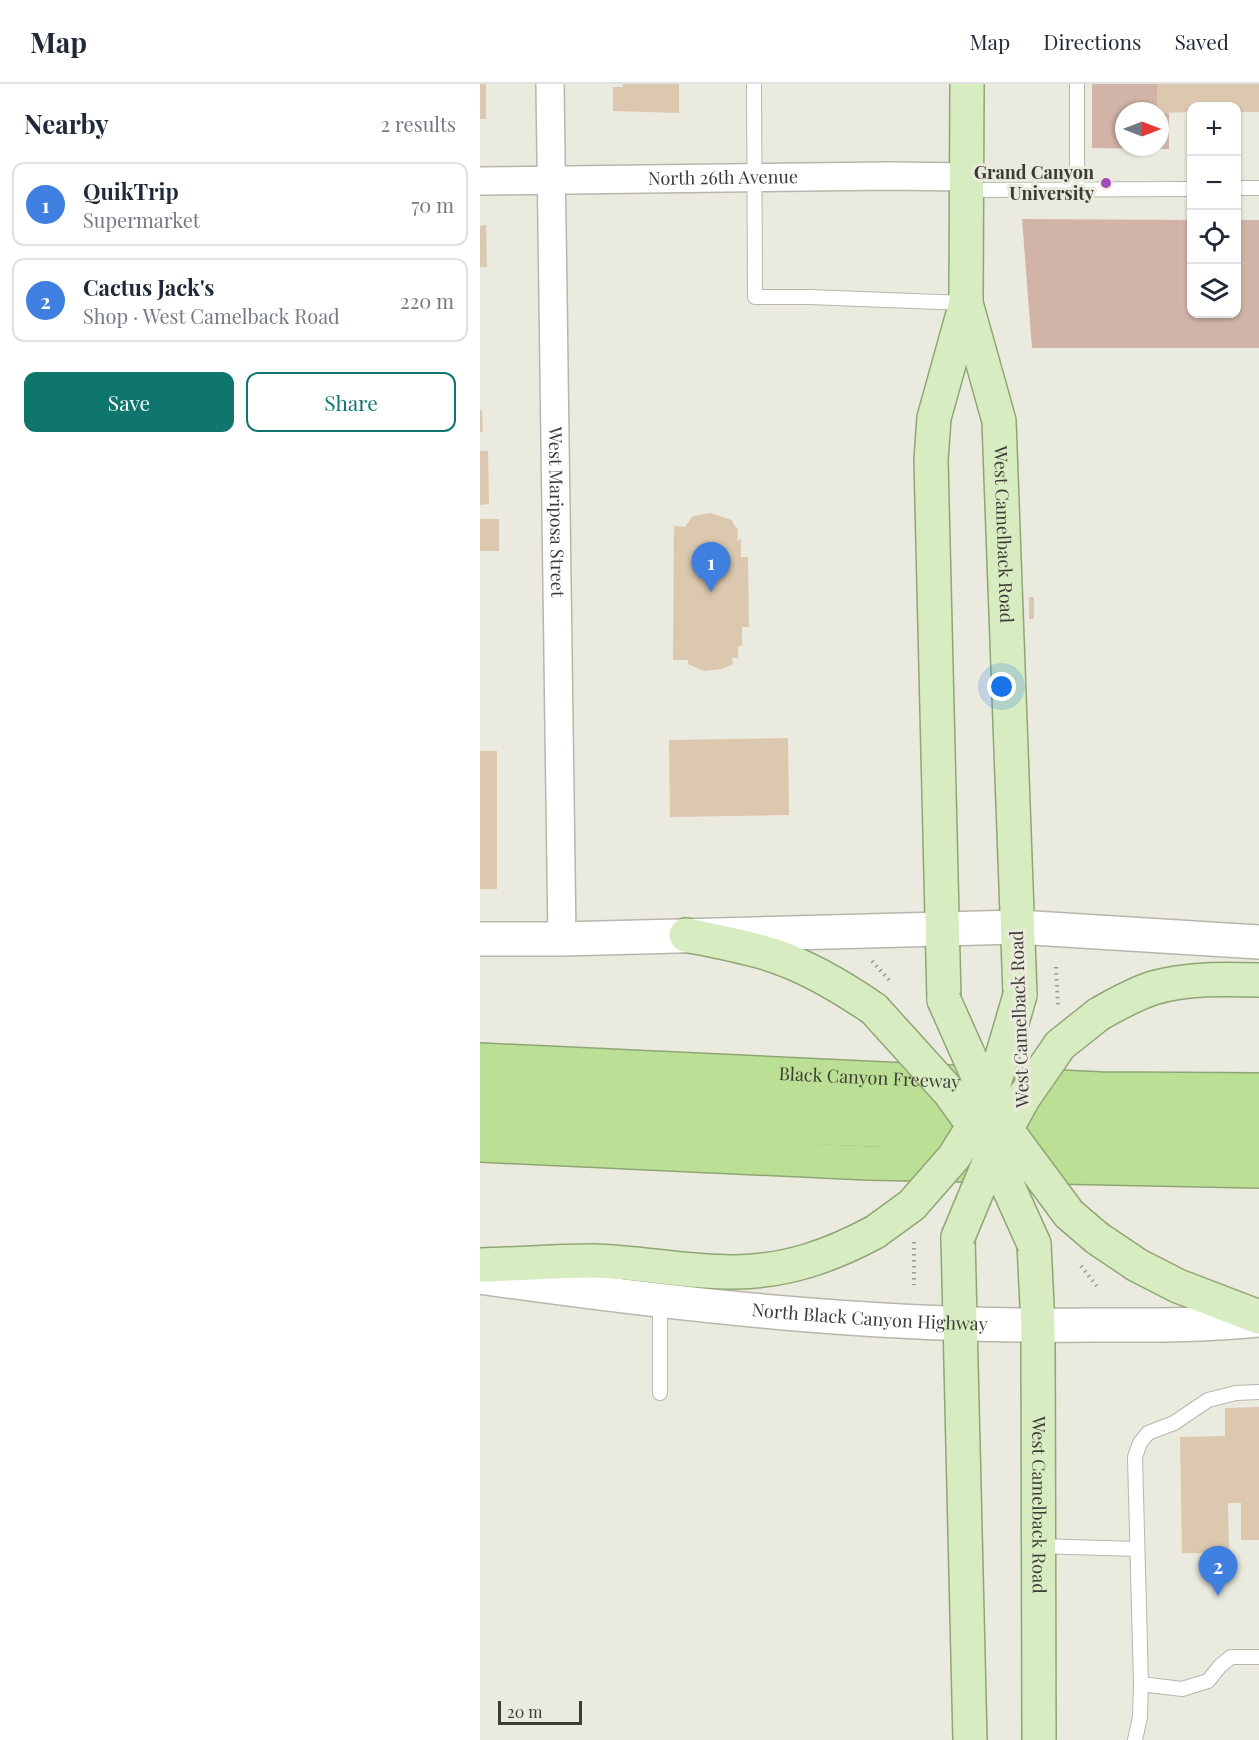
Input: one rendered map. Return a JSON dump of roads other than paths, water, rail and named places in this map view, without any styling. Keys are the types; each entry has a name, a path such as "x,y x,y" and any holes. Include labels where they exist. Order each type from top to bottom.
{"highway":[{"name":"Black Canyon Freeway","path":"480,1060 1088,1088 1259,1090"},
{"path":"480,1092 887,1107 1259,1114"},
{"path":"480,1115 1137,1140 1259,1142"},
{"path":"480,1145 868,1163 1259,1171"}],"main road":[{"name":"West Camelback Road","path":"967,84 966,303 934,418 931,460 944,1000 961,1325 970,1740"},
{"name":"West Camelback Road","path":"966,303 999,421 1026,1156 1038,1326 1039,1740"},
{"path":"480,939 561,939 1017,927 1259,942"},
{"path":"686,936 772,955 812,971 846,989 874,1009 950,1094 981,1114"},
{"path":"958,1237 999,1141 1024,1097 1060,1045 1099,1014 1127,999 1155,988 1191,981 1259,980"},
{"path":"480,1265 595,1261 736,1272 781,1267 814,1260 841,1250 874,1232 912,1205 954,1157 981,1114 1020,995"},
{"path":"944,1000 981,1114 999,1141 1034,1244"},
{"path":"999,1141 1026,1156 1069,1214 1137,1265 1178,1286 1259,1318"},
{"name":"North Black Canyon Highway","path":"480,1277 660,1301 805,1316 961,1325 1224,1324 1259,1318"}],"street":[{"name":"West Mariposa Street","path":"550,84 560,688 561,939"},
{"name":"North 26th Avenue","path":"480,182 756,178 966,183"}],"lane":[{"path":"754,84 755,297 966,303"},
{"path":"1077,84 1077,189"},
{"path":"966,183 1077,189 1187,189"},
{"path":"1241,188 1259,188"},
{"path":"660,1301 660,1393"},
{"path":"1135,1740 1140,1717 1141,1684 1135,1457 1140,1443 1148,1433 1174,1423 1209,1400 1236,1393 1259,1392"},
{"path":"1038,1546 1137,1549"},
{"path":"1141,1684 1182,1689 1209,1681 1220,1666 1231,1657 1259,1657"}],"place":[{"name":"Grand Canyon University","path":"1106,183"},
{"name":"QuikTrip","path":"711,592"},
{"name":"Cactus Jack's","path":"1218,1596"}]}
